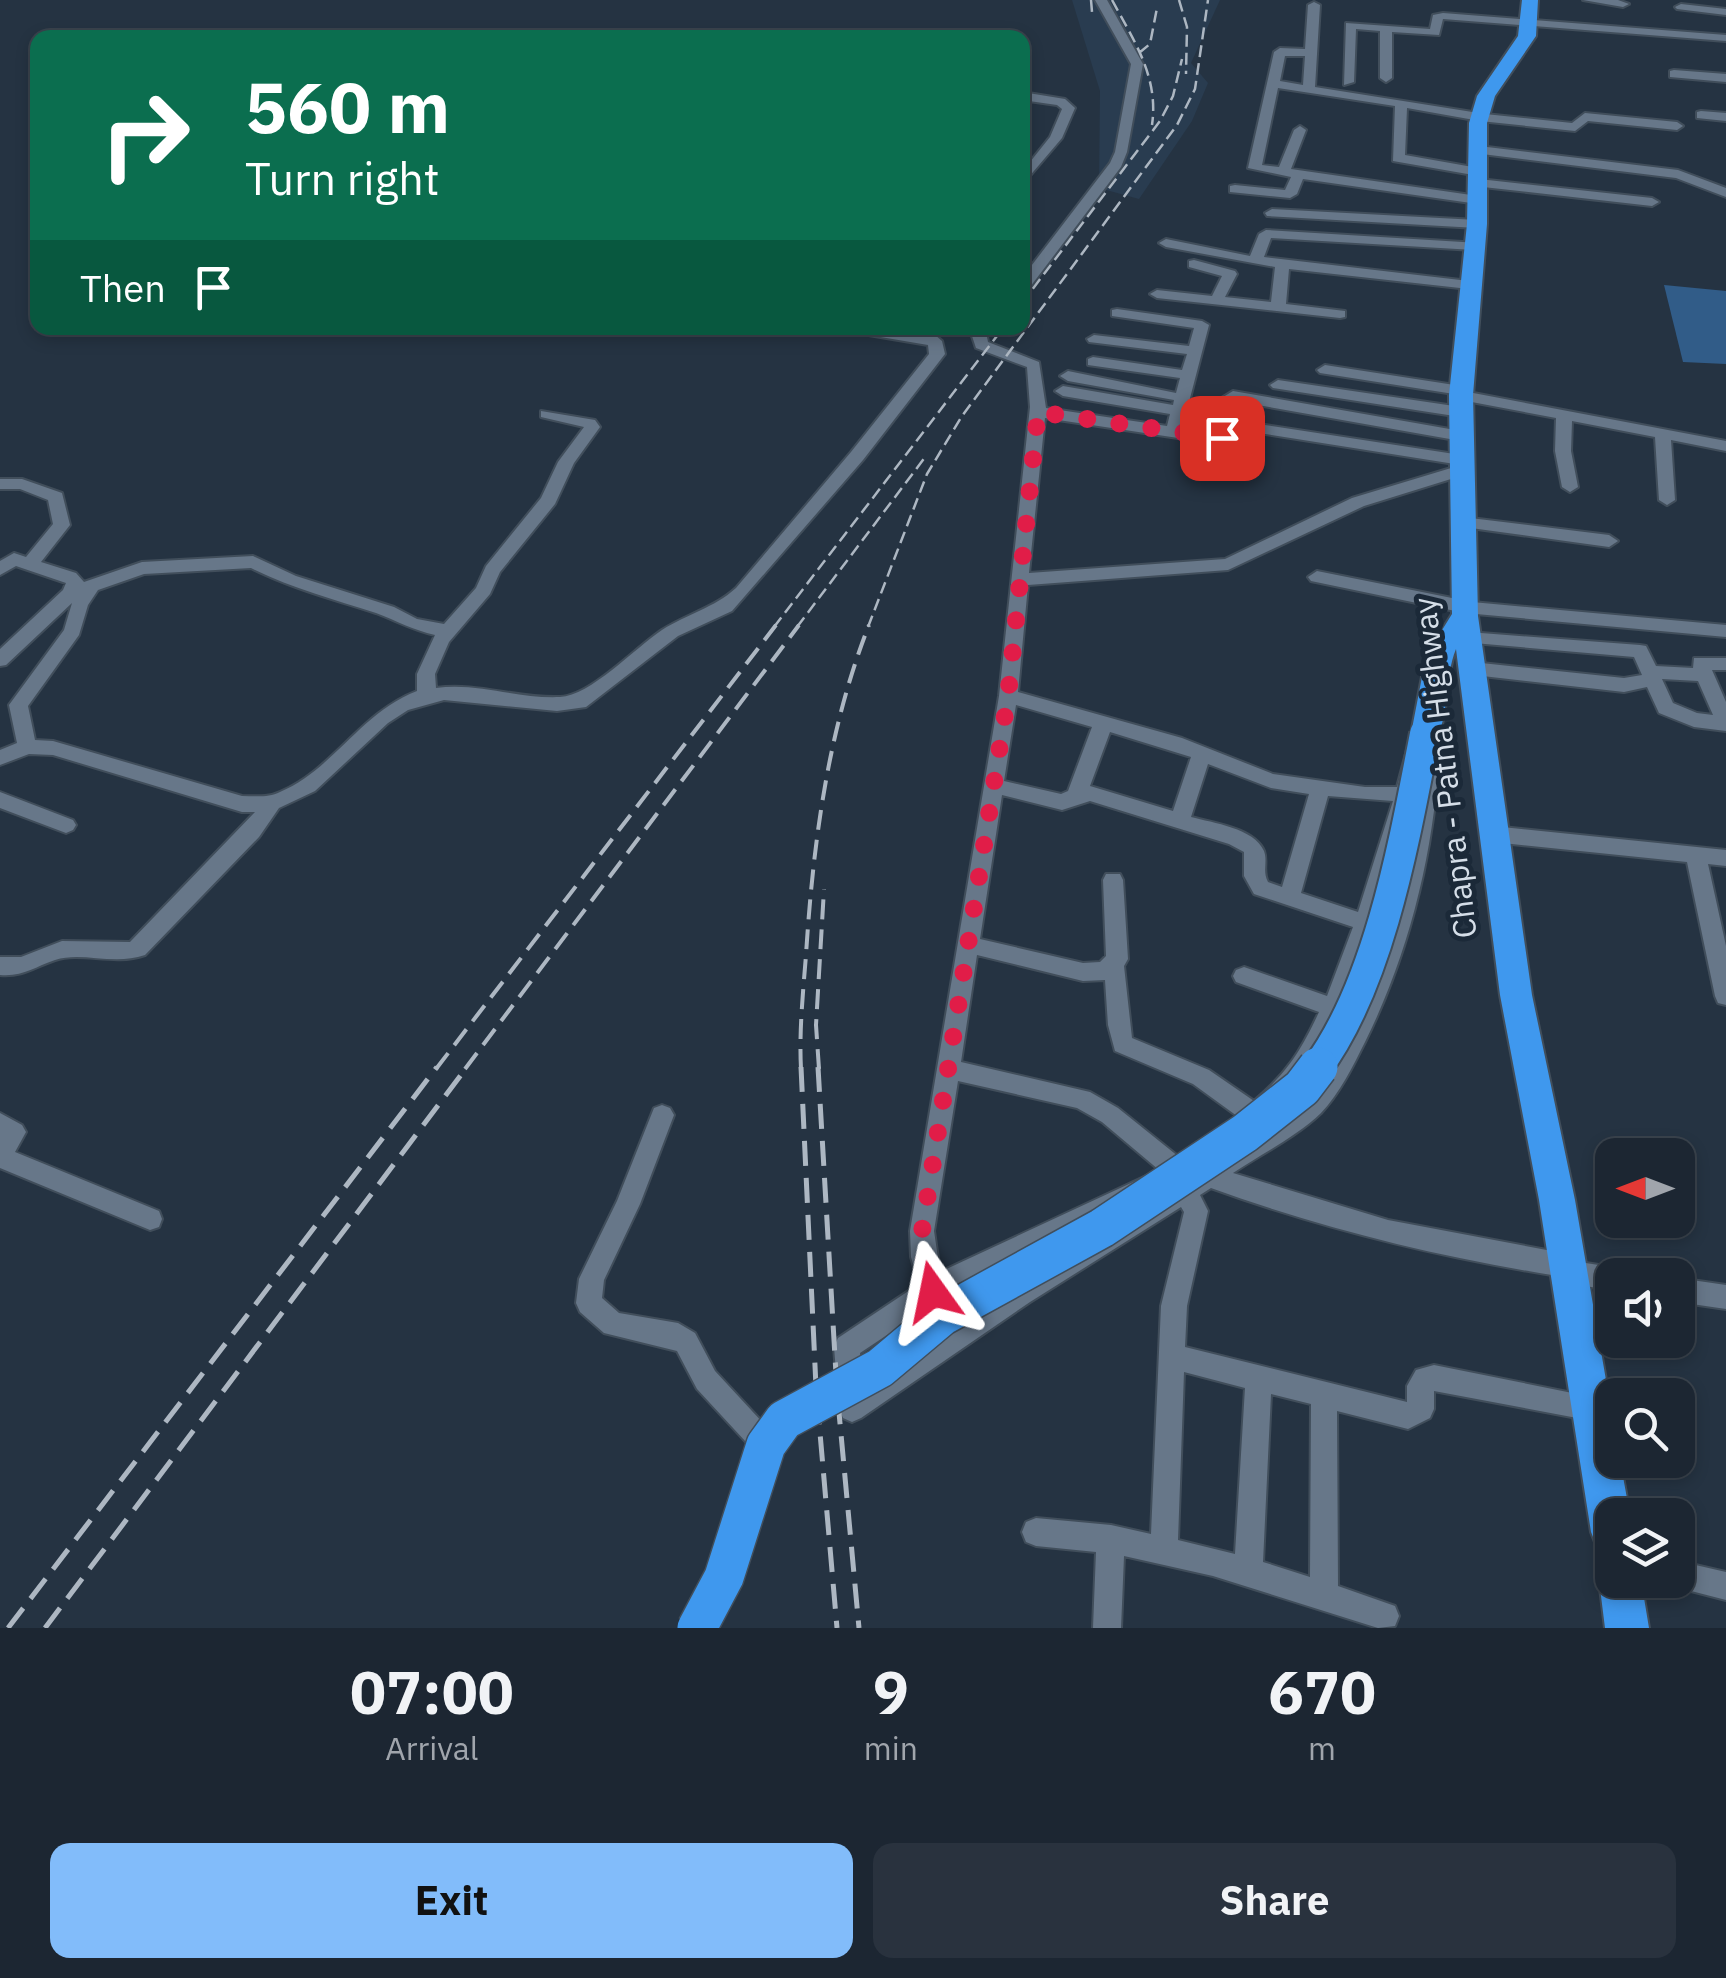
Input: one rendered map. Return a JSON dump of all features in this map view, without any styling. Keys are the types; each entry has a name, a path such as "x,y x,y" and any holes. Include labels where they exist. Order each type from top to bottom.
{"highway":[{"name":"Chapra - Patna Highway","path":"1531,12 1521,47 1486,96 1480,116 1461,427 1466,616 1519,1013 1569,1269 1607,1498"},
{"path":"697,1628 724,1577 766,1445 784,1420 803,1406 870,1375 942,1316 1102,1228 1245,1132 1302,1088 1327,1055 1367,968 1402,850 1439,652 1452,628 1466,616"},
{"path":"1623,1598 1628,1628"}],"street":[{"path":"1030,277 1121,152 1137,64 1101,0"},
{"path":"1588,0 1623,4"},
{"path":"1684,25 1681,4 1726,12"},
{"path":"1310,89 1314,5"},
{"path":"1531,12 1726,38"},
{"path":"1348,82 1349,26 1435,34 1439,16 1531,12 1726,29"},
{"path":"1348,64 1386,73 1386,28"},
{"path":"1311,53 1280,52 1254,167 1290,175 1478,196 1652,202"},
{"path":"1674,74 1726,78"},
{"path":"1273,84 1575,127 1580,126 1583,117 1676,126"},
{"path":"1030,97 1065,103 1069,108 1056,138 1030,171"},
{"path":"1401,102 1398,158 1478,196"},
{"path":"1701,115 1726,117"},
{"path":"1236,189 1290,194 1300,130"},
{"path":"1272,213 1678,174 1726,193"},
{"path":"1255,261 1262,236 1267,234 1478,196"},
{"path":"1166,243 1230,272 1216,301"},
{"path":"1198,258 1469,285"},
{"path":"1176,296 1198,258"},
{"path":"1278,308 1282,264"},
{"path":"1157,294 1340,314"},
{"path":"1117,313 1200,324 1173,432"},
{"path":"896,335 934,341"},
{"path":"0,966 24,967 61,950 118,953 136,949 252,832 270,806 302,790 387,714 427,696 578,702 672,632 726,607 857,456 936,354 934,341 927,335"},
{"path":"933,1292 923,1257 922,1231 1008,696 1038,412 1034,365 982,345 981,335"},
{"path":"1094,339 1196,351"},
{"path":"1093,362 1189,375"},
{"path":"1325,370 1461,427"},
{"path":"1066,384 1181,405"},
{"path":"1278,385 1461,427"},
{"path":"1038,412 1222,438 1228,399 1234,396 1461,427"},
{"path":"427,696 426,674 447,631 484,590 492,570 549,500 566,462 592,427 548,414"},
{"path":"1564,414 1563,452 1570,487"},
{"path":"1265,430 1461,427 1564,414 1726,446"},
{"path":"1020,580 1228,564 1358,502 1461,427"},
{"path":"1663,434 1667,500"},
{"path":"0,484 22,484 56,497 62,525 30,563"},
{"path":"1462,522 1609,541"},
{"path":"0,570 12,559 30,563 70,576 75,582 71,593"},
{"path":"1,659 71,593 142,568 252,562 290,580 388,611 412,624 447,631"},
{"path":"1317,577 1466,616 1640,651 1661,702 1673,713 1694,720 1726,724 1701,662 1726,664"},
{"path":"27,746 18,705 76,626 79,605 94,584"},
{"path":"1466,616 1726,632"},
{"path":"1,659 52,659"},
{"path":"1472,669 1624,685 1651,676 1706,676"},
{"path":"682,1628 716,1572 736,1481 755,1433 777,1410 826,1382 842,1406 852,1409 1182,1182 1291,1084 1334,1008 1366,923 1431,694"},
{"path":"1212,1178 1318,1100 1362,1029 1387,957 1417,844 1435,737 1431,694"},
{"path":"1008,696 1202,754 1254,776 1321,788 1405,794"},
{"path":"1076,797 1103,724"},
{"path":"0,758 27,746 52,748 242,804 270,806"},
{"path":"1180,820 1202,754"},
{"path":"994,786 1062,802 1090,794 1247,843 1256,858 1256,884 1366,923"},
{"path":"1289,898 1321,788"},
{"path":"0,800 66,825"},
{"path":"1493,834 1726,858"},
{"path":"1696,855 1726,996"},
{"path":"1113,880 1118,949 1113,966 1123,1044 1201,1076 1256,1116"},
{"path":"970,945 1082,972 1105,971 1113,966"},
{"path":"1244,976 1334,1008"},
{"path":"950,1069 1082,1099 1110,1115 1182,1182 1196,1211 1174,1306 1164,1552"},
{"path":"662,1115 628,1204 596,1268 590,1303 614,1324 678,1336 686,1342 706,1380 755,1433"},
{"path":"0,1123 14,1132 2,1153 5,1160 150,1219"},
{"path":"842,1406 847,1347 902,1308 938,1286 1182,1182 1212,1178 1342,1222 1595,1276"},
{"path":"1695,1292 1726,1297"},
{"path":"1172,1356 1416,1415 1420,1409 1420,1386 1425,1379 1434,1378 1593,1408"},
{"path":"1248,1572 1258,1378"},
{"path":"1324,1395 1324,1595"},
{"path":"708,1628 733,1579 773,1450 792,1429 842,1406"},
{"path":"1036,1532 1111,1539 1248,1572 1385,1616"},
{"path":"1107,1628 1111,1539"},
{"path":"1695,1579 1726,1586"}],"shaded area":[{"path":"1072,0 1220,0 1191,63 1208,83 1192,121 1139,199 1099,188 1100,91"},
{"path":"1664,285 1726,291 1726,364 1683,362"}],"railway":[{"path":"1091,0 1092,12"},
{"path":"1112,0 1139,53"},
{"path":"1179,0 1187,27 1186,74"},
{"path":"1030,324 1177,125 1195,89 1208,0"},
{"path":"1139,53 1150,44 1157,8"},
{"path":"1139,53 1152,91 1152,125"},
{"path":"1030,292 1160,121 1173,96 1182,59"},
{"path":"774,627 998,335"},
{"path":"868,627 927,474 962,416 1022,335"},
{"path":"797,627 926,456"},
{"path":"436,1069 776,625"},
{"path":"465,1069 799,625"},
{"path":"801,1067 818,829 843,705 869,625"},
{"path":"819,1069 816,1025 824,889"},
{"path":"8,1628 437,1067"},
{"path":"45,1628 467,1067"},
{"path":"801,1067 816,1387 837,1628"},
{"path":"818,1067 837,1391 859,1628"}],"route":[{"path":"933,1292 923,1257 922,1231 1008,696 1038,412 1222,438"}]}
